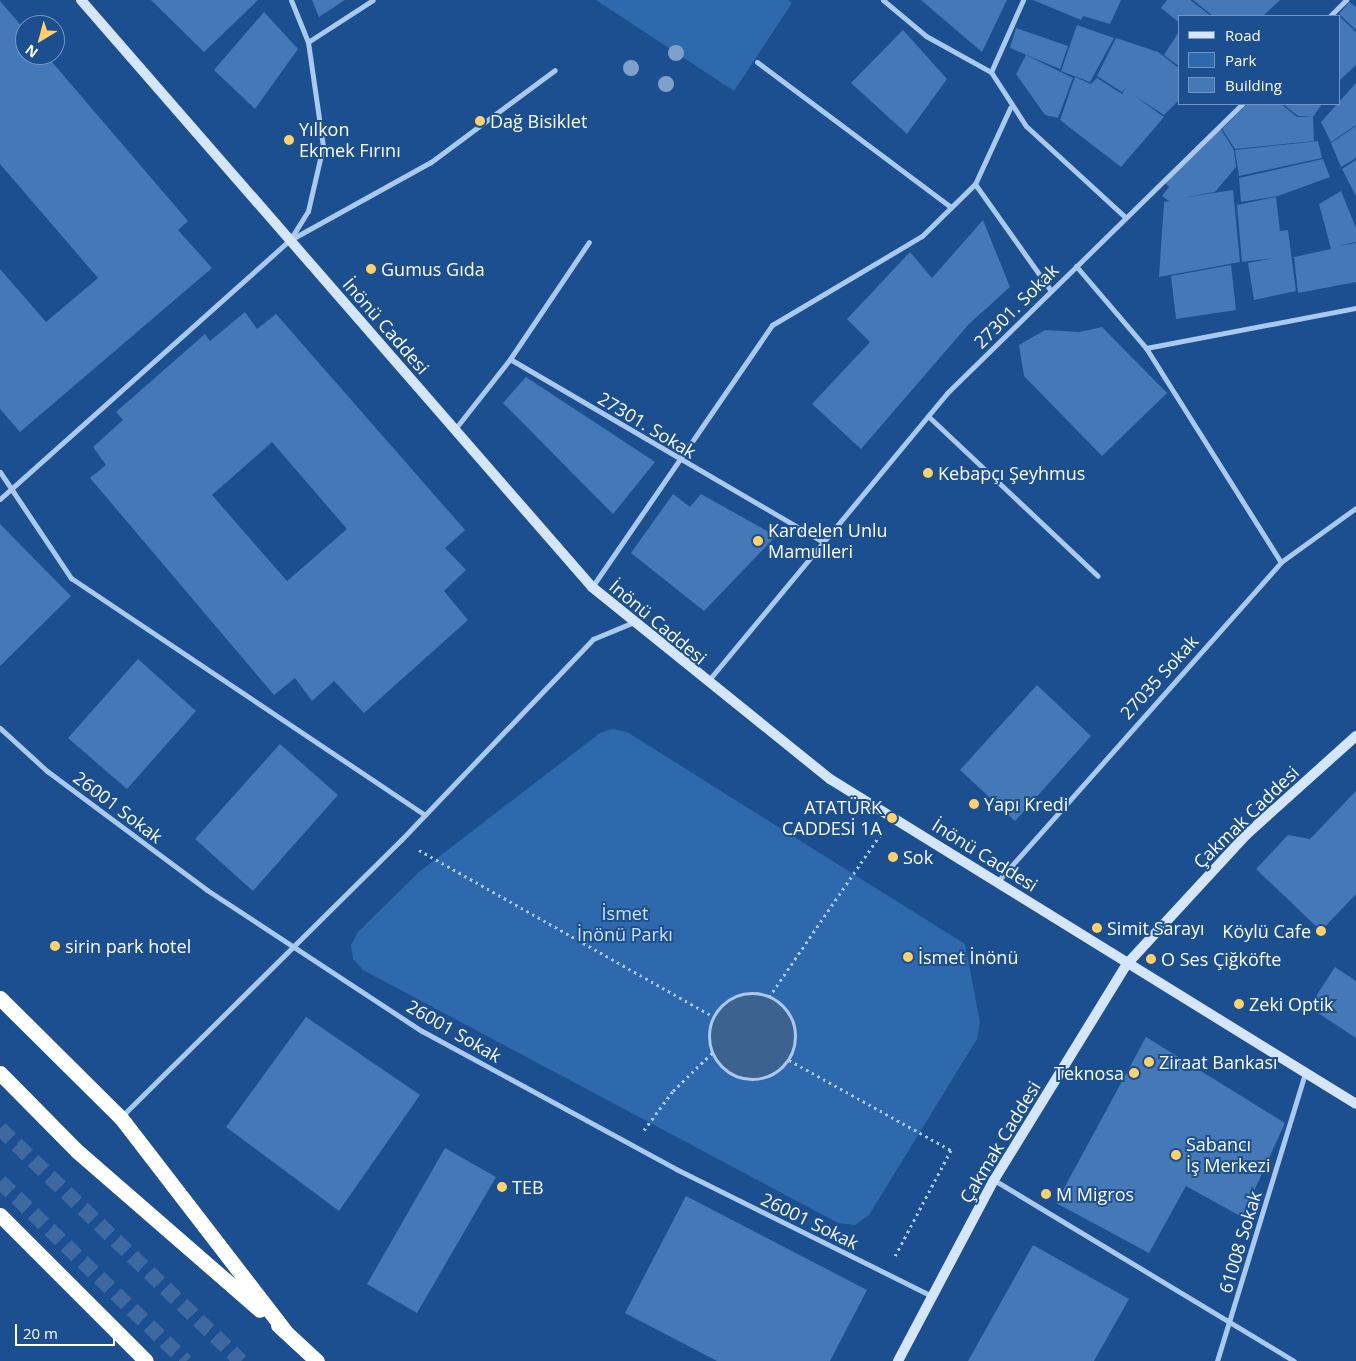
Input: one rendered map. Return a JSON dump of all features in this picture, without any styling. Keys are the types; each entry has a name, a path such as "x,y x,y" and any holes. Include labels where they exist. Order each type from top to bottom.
{"highway":[{"path":"0,998 120,1118 285,1331"},
{"path":"0,1073 77,1151 318,1361"},
{"path":"0,1215 146,1361"}],"main road":[{"name":"İnönü Caddesi","path":"81,0 592,587 706,683 830,779 998,881 1126,964 1356,1104"},
{"name":"Çakmak Caddesi","path":"898,1361 994,1180 1126,964 1246,835 1356,736"}],"street":[{"path":"290,0 308,42 323,146 308,211 290,240"},
{"path":"308,42 373,0"},
{"path":"883,0 926,36 991,72 1010,108 1126,218"},
{"path":"991,72 1022,0"},
{"path":"1331,15 1346,0"},
{"path":"757,62 951,207"},
{"path":"0,499 290,240 431,162 555,70"},
{"name":"27301. Sokak","path":"706,683 928,416 1076,266 1241,105"},
{"path":"592,587 772,325 922,236 975,184 1010,108"},
{"path":"975,184 1051,291"},
{"path":"455,430 510,359 589,242"},
{"path":"1076,266 1146,348 1281,562"},
{"path":"1146,348 1356,308"},
{"name":"27301. Sokak","path":"510,359 679,460 823,542"},
{"path":"928,416 1098,576"},
{"path":"0,472 13,488 71,578 425,815"},
{"name":"27035 Sokak","path":"998,881 1281,562 1356,508"},
{"path":"120,1118 401,840 593,639 634,622"},
{"name":"26001 Sokak","path":"0,728 47,771 207,890 422,1031 632,1145 932,1296"},
{"name":"61008 Sokak","path":"1217,1361 1305,1073"},
{"path":"994,1180 1231,1319 1294,1361"}],"path":[{"path":"770,998 892,818"},
{"path":"401,840 714,1017"},
{"path":"740,994 770,998 780,1003 792,1020 796,1040 789,1060 774,1074 754,1080 733,1076 713,1052 709,1043 714,1017 722,1004 740,994"},
{"path":"632,1145 673,1091 713,1052"},
{"path":"789,1060 950,1150 886,1273"}],"green space":[{"path":"596,0 788,0 792,3 734,91"},
{"name":"İsmet İnönü Parkı","path":"612,729 627,732 965,944 980,1022 977,1039 869,1215 855,1225 838,1223 363,970 353,959 351,945 358,932 419,872 600,733"}],"shaded area":[{"path":"752,993 768,996 776,1000 788,1012 792,1020 795,1036 792,1052 788,1060 776,1072 768,1076 752,1079 736,1076 728,1072 716,1060 712,1052 709,1036 712,1020 716,1012 728,1000 736,996"}],"building":[{"path":"151,0 258,0 204,52"},
{"path":"312,0 345,0 319,17"},
{"path":"921,0 1007,0 982,52"},
{"path":"1033,0 1121,0 1110,24 1083,16 1081,20"},
{"path":"1167,0 1190,0 1210,15 1178,15 1178,21 1161,8"},
{"path":"1193,0 1280,0 1264,15 1212,15"},
{"path":"0,1 15,18 15,65 55,65 188,221 178,230 212,268 20,432 0,409 0,269 46,322 98,278 0,164"},
{"path":"1349,2 1356,7 1356,30 1341,15 1339,14"},
{"path":"264,12 298,49 255,109 214,70"},
{"path":"1341,18 1356,32 1356,65 1341,79"},
{"path":"1077,25 1114,38 1090,82 1061,71"},
{"path":"1016,28 1068,46 1060,69 1010,48"},
{"path":"903,30 947,79 907,134 851,83"},
{"path":"1178,33 1178,66 1164,55"},
{"path":"1116,38 1158,52 1178,67 1178,101 1164,115 1132,94 1164,117 1121,167 1060,120 1075,77 1091,84 1097,78 1122,94 1126,87 1122,92 1097,76"},
{"path":"1026,55 1073,78 1058,118 1045,115 1016,74"},
{"path":"1356,83 1356,125 1331,142 1321,122 1336,105 1341,105 1341,100"},
{"path":"1246,105 1282,105 1297,117 1313,117 1314,141 1235,149 1222,129"},
{"path":"1284,105 1321,105 1313,117 1298,116"},
{"path":"1356,126 1356,158 1341,167 1331,143"},
{"path":"1220,128 1234,150 1236,167 1215,192 1182,198 1233,190 1240,262 1159,277 1164,202 1169,201 1162,196 1169,187 1165,183"},
{"path":"1318,141 1322,158 1239,176 1235,150"},
{"path":"1323,159 1330,177 1278,196 1241,202 1239,178"},
{"path":"1356,160 1356,196 1342,169"},
{"path":"1341,191 1356,228 1356,242 1338,246 1356,243 1356,282 1298,293 1294,257 1331,249 1319,204"},
{"path":"1276,197 1280,231 1288,230 1296,291 1254,300 1248,263 1274,258 1242,262 1237,205"},
{"path":"983,220 1010,287 969,324 861,449 812,404 870,342 847,319 910,252 932,278"},
{"path":"1231,265 1236,310 1176,319 1171,276"},
{"path":"245,312 257,329 276,314 465,530 445,548 466,570 444,591 468,620 364,713 334,681 312,701 295,678 274,695 90,478 106,465 93,447 123,420 116,412 205,334 210,341","holes":["272,442 347,529 287,581 212,495"]},
{"path":"1102,327 1167,393 1102,456 1024,376 1019,345 1045,330 1079,332"},
{"path":"526,377 655,462 613,514 503,403"},
{"path":"673,494 690,507 701,494 776,536 704,611 631,553"},
{"path":"0,524 71,596 0,666"},
{"path":"138,659 196,711 127,789 68,738"},
{"path":"1037,685 1091,736 1015,821 960,770"},
{"path":"280,744 338,795 253,891 195,839"},
{"path":"1356,791 1356,894 1321,931 1256,869 1288,835 1310,839"},
{"path":"1335,967 1356,981 1356,1038 1309,1007"},
{"path":"306,1017 420,1095 339,1211 226,1127"},
{"name":"Sabancı İş Merkezi","path":"1146,1037 1285,1123 1242,1217 1186,1186 1149,1253 1056,1203"},
{"path":"445,1148 496,1177 417,1313 367,1284"},
{"path":"686,1196 867,1290 830,1361 717,1361 625,1313"},
{"path":"1033,1245 1129,1299 1094,1361 968,1361"}],"tunnel":[{"path":"0,1128 241,1361"},
{"path":"0,1181 186,1361"}],"place":[{"name":"Dağ Bisiklet","path":"480,121"},
{"name":"Yılkon Ekmek Fırını","path":"289,140"},
{"name":"Gumus Gıda","path":"371,269"},
{"name":"Kebapçı Şeyhmus","path":"928,473"},
{"name":"Kardelen Unlu Mamulleri","path":"758,541"},
{"name":"Yapı Kredi","path":"974,804"},
{"name":"ATATÜRK CADDESİ 1A","path":"892,818"},
{"name":"Sok","path":"893,857"},
{"name":"Simit Sarayı","path":"1097,928"},
{"name":"Köylü Cafe","path":"1321,931"},
{"name":"sirin park hotel","path":"55,946"},
{"name":"İsmet İnönü","path":"908,957"},
{"name":"O Ses Çiğköfte","path":"1151,959"},
{"name":"Zeki Optik","path":"1239,1004"},
{"name":"Ziraat Bankası","path":"1149,1062"},
{"name":"Teknosa","path":"1134,1073"},
{"name":"Sabancı İş Merkezi","path":"1176,1155"},
{"name":"TEB","path":"502,1187"},
{"name":"M Migros","path":"1046,1194"}]}
